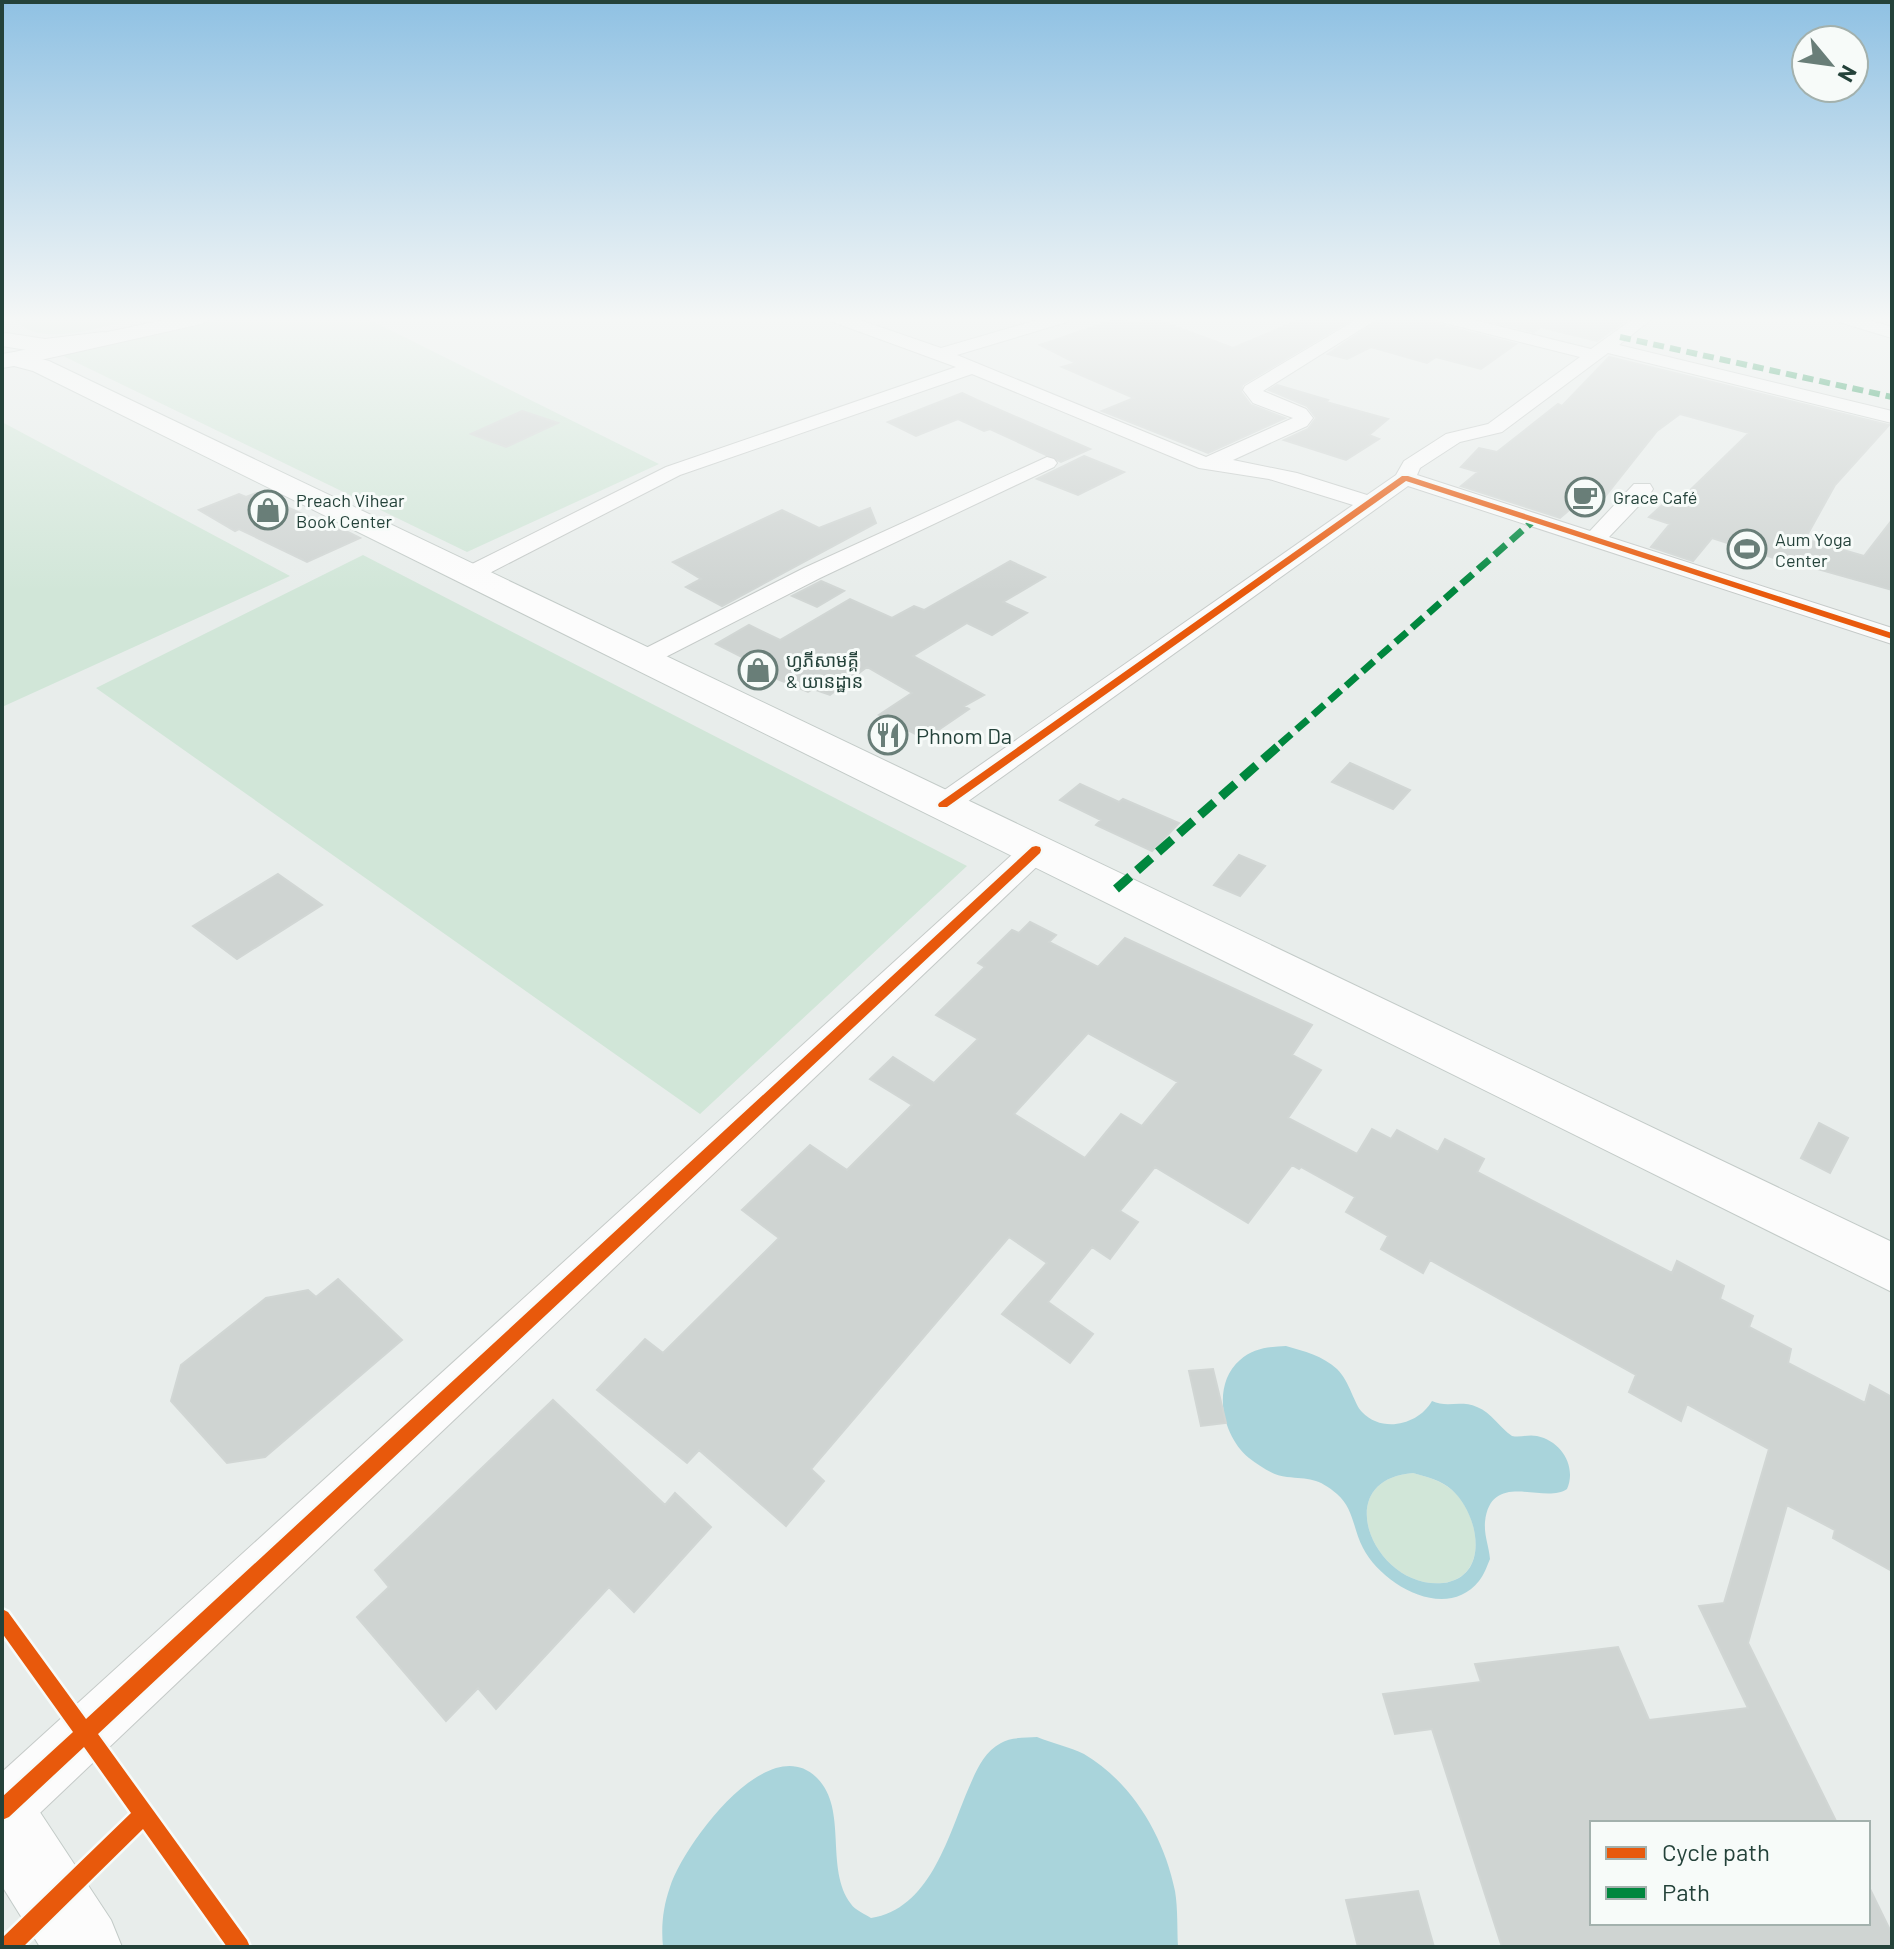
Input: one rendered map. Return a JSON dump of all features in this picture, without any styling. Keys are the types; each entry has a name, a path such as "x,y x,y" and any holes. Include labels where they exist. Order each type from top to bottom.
{"main road":[{"path":"129,409 1892,1268"},
{"path":"2,1820 84,1947"}],"street":[{"path":"468,575 673,471 853,409"},
{"path":"1071,409 1206,464 1242,465 1276,472 1370,503"},
{"path":"1206,464 1300,422 1303,418 1299,413 1288,409"},
{"path":"943,805 1405,478 1411,465 1421,458 1453,438 1495,428 1521,409"},
{"path":"1856,409 1892,417"},
{"path":"641,660 812,573 1047,463"},
{"path":"1405,478 1892,636"},
{"path":"1593,541 1642,489"},
{"path":"2,1810 1036,850"}],"green space":[{"path":"172,409 549,409 659,464 467,552"},
{"path":"2,422 290,576 2,707"},
{"path":"363,555 967,866 700,1114 96,688"},
{"path":"1413,1473 1433,1479 1452,1490 1469,1513 1476,1543 1474,1557 1468,1569 1458,1578 1443,1583 1419,1581 1398,1570 1381,1553 1370,1533 1367,1513 1372,1494 1387,1480"}],"water":[{"path":"1286,1346 1332,1364 1345,1380 1362,1412 1380,1423 1410,1420 1419,1416 1432,1401 1465,1404 1487,1413 1512,1436 1546,1439 1560,1449 1568,1463 1570,1480 1567,1489 1557,1493 1508,1492 1497,1497 1489,1506 1485,1522 1490,1559 1479,1581 1465,1593 1450,1598 1433,1598 1399,1586 1372,1562 1363,1548 1347,1506 1337,1494 1319,1482 1282,1476 1267,1470 1249,1458 1232,1437 1223,1396 1231,1370 1250,1353","holes":["1413,1473 1439,1481 1452,1490 1469,1514 1476,1543 1474,1557 1468,1569 1458,1578 1443,1583 1419,1581 1398,1570 1381,1553 1370,1533 1367,1513 1372,1494 1387,1480"]},
{"path":"1037,1737 1084,1754 1102,1766 1144,1813 1170,1871 1176,1898 1178,1947 663,1947 664,1909 678,1869 709,1822 752,1780 774,1769 796,1767 816,1777 832,1805 843,1889 853,1906 871,1918 891,1912 922,1887 943,1851 973,1778 989,1752 1009,1740"}],"building":[{"path":"921,409 998,409 1090,449 1061,462 990,429 984,431 958,419 916,436 888,422"},
{"path":"1261,409 1285,418 1208,453 1102,411"},
{"path":"1309,409 1351,409 1388,419 1369,435 1379,439 1346,460 1284,440 1308,429 1316,418"},
{"path":"1552,409 1823,409 1889,425 1835,485 1805,539 1864,556 1892,520 1892,590 1807,566 1805,568 1712,538 1693,561 1651,547 1670,524 1649,517 1670,498 1679,501 1749,433 1680,414 1657,431 1599,504 1582,499 1560,518 1461,486 1478,472 1461,467 1479,448 1497,452"},
{"path":"522,411 558,423 506,447 471,434"},
{"path":"1084,456 1124,472 1078,495 1037,479"},
{"path":"256,493 360,538 307,562 239,529 235,531 199,510 239,494 246,497"},
{"path":"870,508 876,523 722,606 686,587 701,579 673,562 782,510 819,528"},
{"path":"1010,561 1045,577 1003,602 1027,613 992,635 967,623 913,656 984,695 964,706 969,709 925,739 879,715 912,693 867,667 830,695 813,689 808,692 746,666 752,662 716,644 749,625 780,640 850,599 892,618 914,606 924,610"},
{"path":"821,581 844,591 817,607 792,596"},
{"path":"1350,763 1410,790 1393,809 1332,782"},
{"path":"1080,784 1119,802 1123,799 1179,823 1152,851 1096,825 1101,820 1060,800"},
{"path":"1239,855 1265,866 1240,896 1214,885"},
{"path":"278,874 322,905 237,959 193,926"},
{"path":"1030,922 1056,935 1049,942 1098,967 1125,938 1312,1025 1292,1055 1321,1070 1288,1118 1357,1154 1372,1129 1391,1139 1397,1130 1438,1152 1445,1139 1484,1159 1477,1172 1672,1273 1677,1261 1724,1286 1720,1299 1753,1316 1749,1327 1791,1349 1788,1363 1865,1403 1870,1385 1892,1397 1892,1571 1833,1538 1835,1530 1787,1505 1748,1643 1836,1821 1590,1821 1590,1925 1870,1925 1870,1889 1892,1934 1892,1947 1502,1947 1432,1729 1395,1734 1383,1694 1481,1682 1475,1664 1618,1647 1649,1720 1748,1708 1699,1606 1724,1603 1769,1449 1687,1404 1681,1421 1629,1392 1636,1375 1430,1260 1423,1273 1381,1249 1388,1236 1346,1212 1355,1197 1301,1167 1292,1165 1248,1223 1155,1167 1120,1211 1138,1222 1110,1259 1092,1247 1048,1302 1093,1334 1070,1363 1002,1314 1047,1263 1009,1237 811,1469 824,1481 786,1526 699,1450 687,1463 597,1390 645,1339 663,1353 779,1238 742,1210 810,1145 847,1170 912,1105 870,1079 893,1057 934,1083 978,1039 936,1015 985,967 978,963 1012,930 1019,933","holes":["1088,1033 1178,1082 1142,1126 1121,1114 1085,1158 1014,1114"]},
{"path":"1819,1123 1848,1138 1830,1173 1801,1158"},
{"path":"338,1279 402,1340 265,1457 227,1463 171,1401 181,1365 266,1298 308,1290 316,1297"},
{"path":"1213,1369 1226,1423 1201,1426 1189,1371"},
{"path":"553,1400 665,1505 675,1493 711,1527 634,1612 609,1587 496,1709 478,1688 446,1721 357,1617 389,1587 375,1570"},
{"path":"1418,1891 1434,1947 1358,1947 1346,1900"}],"marked path":[{"path":"1116,889 1533,521"}],"cycle path":[{"path":"943,805 1405,478 1892,636"},
{"path":"2,1810 1036,850"},
{"path":"2,1618 240,1947"},
{"path":"8,1947 144,1814"}],"place":[{"name":"Grace Café","path":"1585,497"},
{"name":"Preach Vihear Book Center","path":"268,510"},
{"name":"Aum Yoga Center","path":"1747,549"},
{"name":"ហ្វភីសាមគ្គី & យានដ្ឋាន","path":"758,670"},
{"name":"Phnom Da","path":"888,735"}]}
